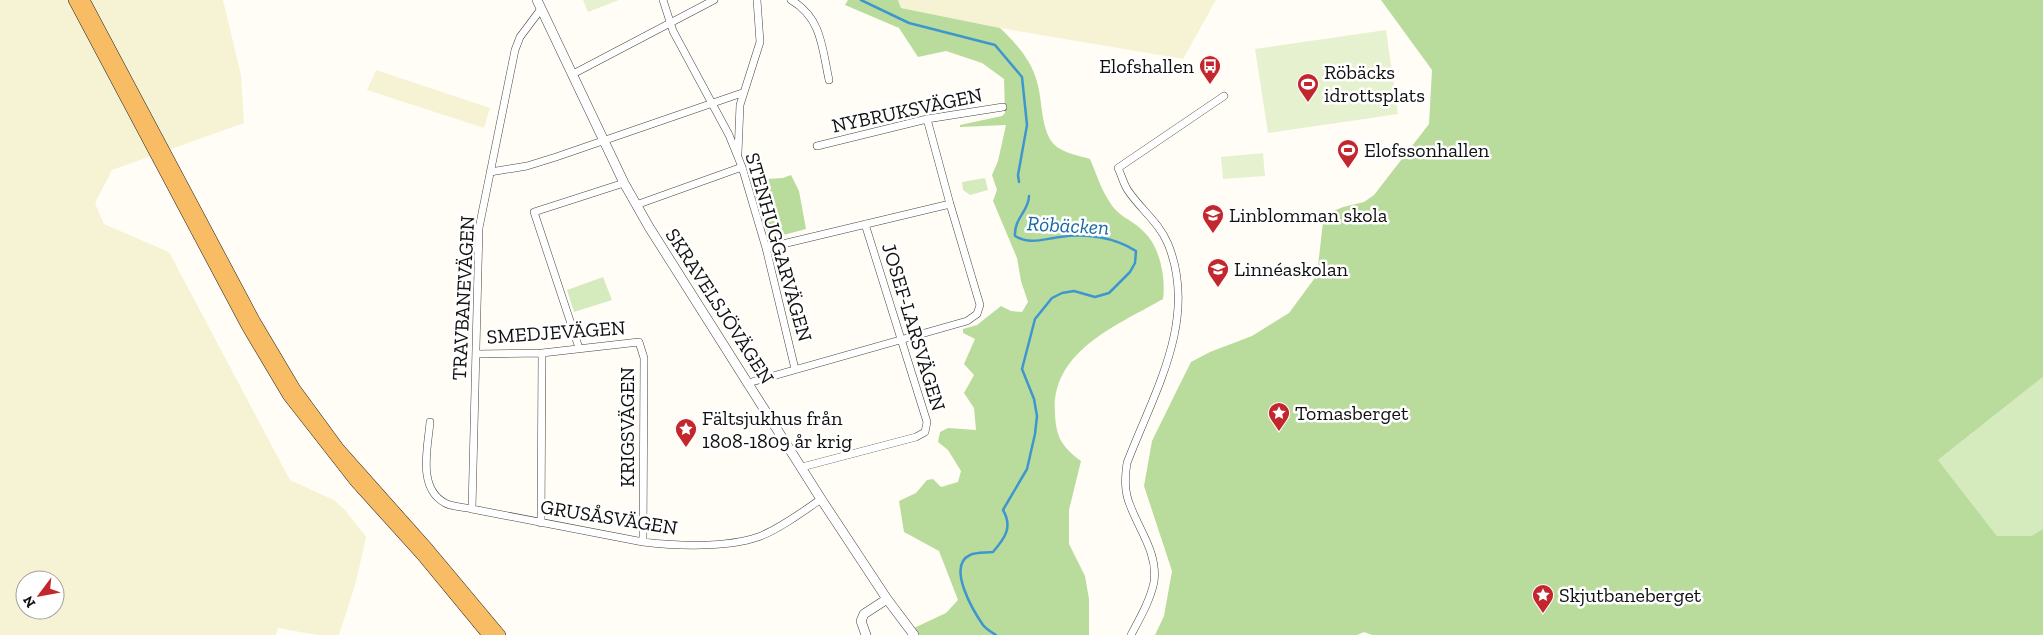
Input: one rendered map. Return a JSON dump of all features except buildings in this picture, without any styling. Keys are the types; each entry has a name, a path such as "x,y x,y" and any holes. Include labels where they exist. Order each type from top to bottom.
{"highway":[{"path":"74,0 247,326 288,395 356,482 422,555 488,635"},
{"path":"84,0 254,320 295,390 345,456 435,556 500,635"}],"street":[{"name":"SKRAVELSJÖVÄGEN","path":"537,0 636,205 822,500 887,599 914,635"},
{"name":"STENHUGGARVÄGEN","path":"663,0 669,23 742,167 766,248 795,368"},
{"path":"572,74 714,0"},
{"path":"738,156 738,122 742,93 760,42 757,0"},
{"path":"792,0 811,15 816,25 829,80"},
{"name":"TRAVBANEVÄGEN","path":"472,509 479,228 515,50 520,37 541,9"},
{"path":"490,172 527,166 742,93"},
{"path":"1131,635 1150,597 1154,580 1154,566 1150,549 1129,504 1125,476 1127,463 1164,376 1171,352 1176,322 1177,293 1168,243 1148,213 1127,189 1118,168 1224,96"},
{"name":"NYBRUKSVÄGEN","path":"818,146 927,119 1003,107"},
{"path":"748,383 795,368 902,341 972,318 980,310 927,119"},
{"path":"636,205 742,167"},
{"path":"579,348 534,212 624,183"},
{"path":"766,248 950,204"},
{"name":"JOSEF-LARSVÄGEN","path":"802,467 916,437 925,432 927,422 866,224"},
{"name":"SMEDJEVÄGEN","path":"476,354 542,354 639,342"},
{"name":"KRIGSVÄGEN","path":"639,342 644,358 642,542"},
{"path":"541,523 542,354"},
{"name":"GRUSÅSVÄGEN","path":"430,422 426,472 432,491 445,503 541,523 642,542 671,545 701,545 758,537 822,500"},
{"path":"866,635 861,621 864,614 887,599"}],"shaded area":[{"path":"0,0 223,0 241,75 244,123 112,170 95,203 104,224 169,252 290,480 334,500 345,510 366,537 356,582 339,635 317,635 278,628 276,635 0,635"},
{"path":"898,0 1216,0 1183,59 1000,28 901,8"},
{"path":"376,70 490,108 484,128 367,90"}],"green space":[{"path":"583,0 619,0 588,12"},
{"path":"848,0 898,0 901,8 1000,28 1027,59 1035,74 1045,125 1052,141 1064,151 1090,159 1113,207 1149,237 1158,254 1164,282 1163,299 1126,319 1090,343 1075,357 1063,373 1056,392 1055,414 1061,441 1081,461 1069,510 1069,544 1085,576 1089,599 1089,635 919,635 914,628 946,613 958,600 939,551 904,532 899,501 916,493 927,480 933,479 941,487 958,482 961,471 948,450 938,442 940,432 948,428 976,430 974,408 964,393 974,375 964,364 975,339 963,333 963,329 977,325 1001,306 1011,311 1022,312 1028,302 1021,281 1017,258 993,201 997,190 992,175 998,161 1006,125 960,127 960,125 1002,116 1005,113 1004,79 982,63 946,51 918,57 899,28 845,5"},
{"path":"1381,0 2043,0 2043,377 1938,460 1997,536 2031,536 2043,529 2043,635 1372,635 1364,632 1357,635 1155,635 1164,616 1172,571 1144,486 1152,441 1191,362 1210,352 1252,336 1289,313 1317,275 1323,222 1329,213 1343,207 1364,202 1374,195 1429,124 1432,70"},
{"path":"1386,30 1398,114 1268,133 1255,49"},
{"path":"1263,153 1265,176 1223,179 1221,157"},
{"path":"791,175 799,191 806,229 776,237 769,234 763,224 761,210 749,180 783,178"},
{"path":"985,178 988,190 970,195 963,190 962,182"},
{"path":"603,277 612,300 574,312 567,290"},
{"path":"2043,377 2043,529 2031,536 1997,536 1938,460"}],"waterway":[{"name":"Röbäcken","path":"861,0 909,23 995,45 1022,77 1027,125 1018,175 1019,182"},
{"name":"Röbäcken","path":"996,635 984,626 974,610 964,589 961,569 963,561 970,555 993,552 1001,542 1007,527 1006,516 1003,510 1027,469 1037,416 1034,399 1022,369 1035,319 1052,298 1062,293 1074,291 1095,297 1109,293 1130,272 1135,263 1136,251 1118,242 1100,237 1070,236 1032,241 1015,236 1017,224 1027,206 1029,196"}],"place":[{"name":"Elofshallen","path":"1210,85"},
{"name":"Röbäcks idrottsplats","path":"1308,103"},
{"name":"Elofssonhallen","path":"1348,169"},
{"name":"Linblomman skola","path":"1213,234"},
{"name":"Linnéaskolan","path":"1218,288"},
{"name":"Tomasberget","path":"1279,432"},
{"name":"Fältsjukhus från 1808-1809 år krig","path":"686,448"},
{"name":"Skjutbaneberget","path":"1543,614"}]}
